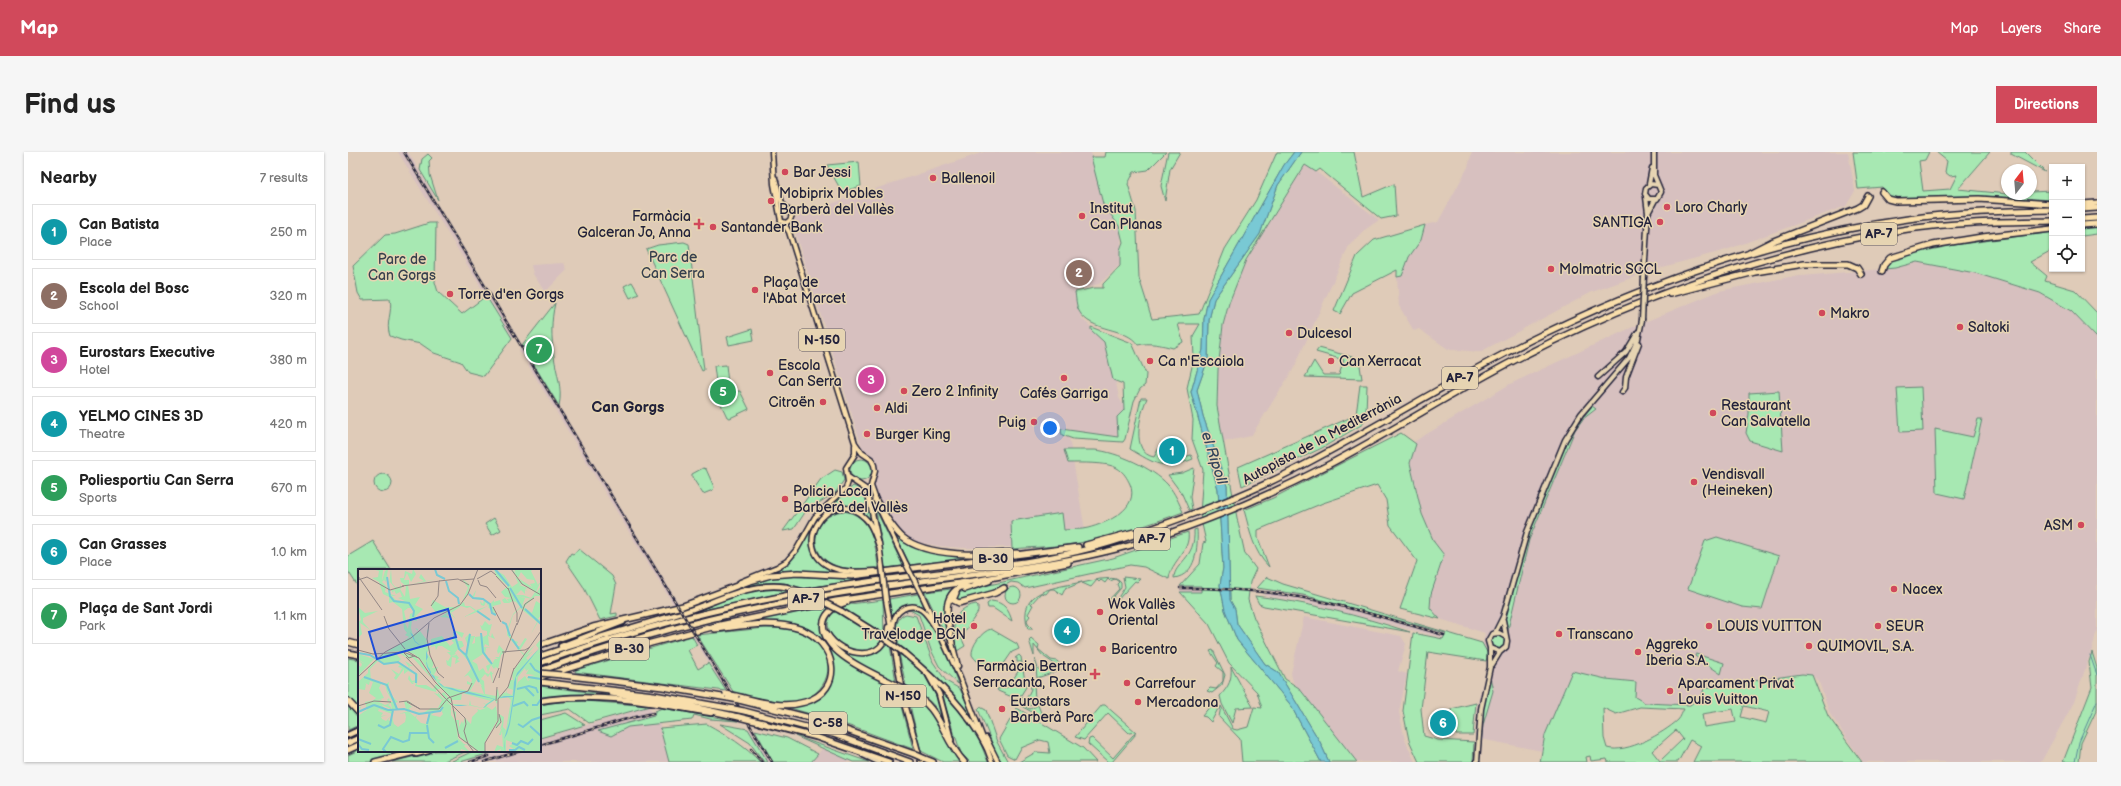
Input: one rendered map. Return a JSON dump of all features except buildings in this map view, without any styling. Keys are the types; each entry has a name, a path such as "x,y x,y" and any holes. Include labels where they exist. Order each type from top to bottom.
{"highway":[{"path":"1882,192 1888,199 1896,201 1979,199 2049,204"},
{"path":"1743,256 1771,242 1858,208 1863,205 1868,196"},
{"path":"2085,204 2097,203"},
{"path":"2085,209 2097,208"},
{"name":"Autopista de la Mediterrània","path":"541,663 655,627 742,606 839,587 1039,559 1108,543 1184,518 1255,489 1332,450 1478,368 1544,334 1632,295 1743,256 1825,235 1903,220 1975,212 2049,210"},
{"path":"2085,219 2097,218"},
{"name":"Autopista de la Mediterrània","path":"541,672 633,640 752,610 834,594 1001,572 1080,558 1118,549 1185,528 1257,499 1326,466 1516,360 1595,322 1661,295 1770,260 1887,232 1957,224 2049,221"},
{"path":"2085,225 2097,224"},
{"path":"1882,271 1884,265 1890,258 1932,245 1982,237 2049,229"},
{"path":"1661,295 1675,294 1755,272 1804,264 1848,264 1857,268 1861,274"},
{"path":"875,499 896,531 910,543 922,548 947,552 999,553 1083,546 1148,530"},
{"name":"B-30","path":"541,655 614,625 669,610 719,593 750,580 778,574 798,573 852,576 1051,552 1083,546"},
{"name":"B-30","path":"563,673 616,653 696,631 784,611 877,595 973,582 1060,565 1080,558"},
{"path":"952,643 946,609 950,595 961,587 1046,571 1060,565"},
{"path":"989,581 961,590 955,594 953,600 960,603 968,599 995,593 1004,588"},
{"path":"541,655 689,611 753,588 771,585 786,587 804,592 841,611 881,636 904,653 945,689 968,716 987,748"},
{"path":"877,595 837,606 827,614 824,623 828,639 845,658 855,665 918,696 932,708 951,746 964,762"},
{"path":"541,645 593,627 669,610"},
{"path":"696,631 758,625 788,626 806,632 816,638 828,652 831,664 830,678 824,689 813,699 784,705 737,698"},
{"path":"348,642 358,645"},
{"path":"348,653 358,655"},
{"path":"922,669 939,694 953,745 964,762"},
{"name":"C-58","path":"541,672 563,673 737,698 818,720 914,754 922,760 933,762"},
{"path":"541,680 563,673"},
{"name":"C-58","path":"541,680 553,684 646,694 744,711 825,732 910,762"},
{"path":"553,684 670,702 740,718"},
{"path":"541,701 573,698 620,701 740,718 764,723 832,742 889,762"},
{"path":"348,701 358,712"},
{"path":"348,735 358,730"},
{"path":"348,743 358,738"},
{"path":"348,750 358,745"},
{"path":"375,762 416,752"},
{"path":"383,762 424,752"}],"main road":[{"name":"N-150","path":"772,152 780,213 779,218 789,232 855,443 855,452 846,465 847,477 867,490 879,546 895,654 908,714 922,760"},
{"path":"1622,392 1625,388 1626,377 1637,350 1642,320 1648,213 1645,190 1649,185 1654,152"},
{"path":"1648,213 1655,200 1659,198 1661,192 1653,163"},
{"name":"N-150","path":"775,178 781,200 791,214 789,232"},
{"path":"1649,185 1658,185"},
{"path":"1646,197 1655,200"},
{"path":"780,213 788,210"},
{"path":"783,222 788,222 791,219"},
{"path":"1598,377 1626,352 1635,338 1642,320"},
{"path":"1477,762 1481,709 1490,667 1490,648 1488,639 1495,633 1503,617 1522,546 1534,514 1568,433 1590,403 1618,373 1632,354 1640,332"},
{"name":"N-150","path":"855,443 865,456 872,460 875,467 871,486 875,499 890,534 946,643 992,762"},
{"path":"852,457 865,456"},
{"path":"719,593 726,588 777,567 787,561 797,549 815,517 845,491 847,486 847,477"},
{"path":"858,485 864,484 872,479"},
{"path":"879,546 868,521 857,512 847,509 838,509 826,514 817,523 812,537 817,556 824,563 833,568 852,572 902,570"},
{"path":"895,654 894,619 899,612 907,607 917,607 924,611 946,643"},
{"path":"824,623 828,635 836,643 854,651 867,653 877,650 884,642 887,634 889,616"},
{"path":"1490,667 1500,652 1507,645 1503,617"},
{"path":"1495,633 1501,633 1506,636"},
{"path":"952,643 960,678"},
{"path":"1490,648 1500,652"},
{"path":"981,731 998,762"},
{"path":"832,742 878,762"}],"shaded area":[{"path":"398,152 408,152 434,195 432,196 515,334 512,338"},
{"path":"984,152 1091,152 1103,202 1121,226 1121,264 1099,284 1076,291 1082,319 1108,341 1119,398 1126,409 1123,438 1068,431 1086,536 1009,547 965,548 938,546 916,542 902,533 889,518 876,492 794,229 794,220 798,215"},
{"path":"1472,152 1848,152 1855,191 1846,206 1726,250 1659,268 1592,292 1480,352 1448,349 1419,329 1414,331 1399,306 1397,277 1402,275 1409,257 1421,240 1425,225 1438,222 1468,167"},
{"path":"1306,164 1379,220 1363,231 1349,246 1294,368 1251,436 1223,442 1217,406 1218,370 1223,325 1229,303 1246,260"},
{"path":"1917,262 1975,273 2040,293 2071,311 2097,338 2097,629 2093,646 2074,702 2041,762 1863,762 1830,714 1819,682 1812,675 1802,674 1704,688 1702,696 1690,705 1645,703 1635,697 1636,682 1606,679 1545,735 1542,751 1475,738 1477,705 1489,662 1488,652 1482,646 1485,633 1440,619 1430,608 1431,594 1444,555 1434,542 1422,514 1410,463 1415,441 1510,384 1635,326 1719,291 1789,277 1895,268"},
{"path":"564,263 567,270 545,292 533,274 531,265"},
{"path":"522,345 733,693 726,691 601,486 519,350"},
{"path":"1180,586 1201,586 1201,592 1180,592"},
{"path":"1263,590 1300,595 1445,633 1443,638 1299,601 1264,596"},
{"path":"1304,617 1401,636 1406,644 1398,671 1407,674 1399,712 1405,740 1415,762 1357,762 1293,682 1291,673"},
{"path":"648,707 659,721 669,762 463,762 496,752 541,752 541,739"},
{"path":"748,729 755,730 773,762 767,762"},
{"path":"823,748 853,762 811,762"}],"green space":[{"path":"1106,152 1166,152 1148,170 1134,172 1128,184 1136,211 1139,278 1152,319 1199,314 1225,249 1256,200 1277,152 1294,152 1284,165 1208,299 1204,319 1203,350 1191,392 1218,489 1223,568 1220,585 1225,610 1237,640 1290,704 1321,762 1242,762 1240,739 1219,717 1221,706 1233,729 1237,730 1248,727 1254,707 1262,708 1257,692 1229,663 1209,624 1180,592 1201,592 1201,586 1180,586 1200,564 1203,543 1206,542 1200,515 1203,470 1192,439 1193,420 1187,388 1194,358 1193,336 1200,324 1178,324 1183,342 1173,348 1151,344 1138,345 1133,339 1125,335 1092,323 1084,318 1079,311 1075,292 1094,288 1103,288 1103,284 1120,266 1120,250 1123,242 1119,226 1103,204 1091,157 1105,157"},
{"path":"1168,152 1180,152 1170,169 1165,201 1161,186"},
{"path":"1301,152 1354,152 1363,197 1394,184 1396,216 1381,219 1320,169 1316,172 1305,165 1246,260 1229,303 1223,325 1218,370 1217,406 1245,554 1256,569 1250,582 1248,600 1254,618 1285,679 1299,688 1357,762 1329,762 1320,742 1278,672 1265,664 1237,624 1235,609 1230,600 1227,486 1203,416 1197,390 1208,359 1209,320 1214,299 1260,234 1278,185"},
{"path":"1853,152 1929,152 1925,160 1919,161 1923,191 1950,189 1957,175 1950,176 1945,172 1947,161 1936,152 1990,152 1958,189 2001,193 2001,197 1981,196 1902,198 1891,197 1882,187 1858,189"},
{"path":"2011,152 2025,152 2037,164 2030,164 2011,154"},
{"path":"428,154 432,158 429,161 430,175 438,200 420,170 422,159"},
{"path":"859,162 861,186 842,192 827,165"},
{"path":"2037,164 2045,172 2037,168"},
{"path":"2049,191 2049,200 2037,199 2037,192"},
{"name":"Parc de Can Gorgs","path":"429,223 436,223 435,282 438,292 462,314 486,296 512,338 484,376 468,372 461,362 434,353 421,344 390,336 388,327 391,308 390,299 362,300 358,293 353,266 385,235 395,234"},
{"path":"1425,225 1421,240 1409,257 1402,276 1397,277 1397,270 1352,293 1340,314 1334,311 1357,256 1374,240"},
{"path":"2097,227 2097,234 2085,236 2085,229"},
{"path":"2049,232 2049,252 2030,262 2047,276 2045,281 2075,290 2097,313 2097,338 2071,311 2040,293 1975,273 1917,262 1885,269 1893,260 1911,254 1954,245"},
{"name":"Parc de Can Serra","path":"684,242 689,244 704,370 702,371 646,249 658,245"},
{"path":"632,282 639,294 630,298 624,286"},
{"path":"555,303 552,336 560,387 559,406 522,345"},
{"path":"1091,327 1132,343 1146,374 1145,385 1140,389 1134,401 1123,442 1073,439 1062,435 1061,429 1118,437 1117,417 1124,410 1123,384 1113,380 1104,342 1091,330"},
{"path":"752,329 754,340 729,345 727,337"},
{"path":"1319,348 1359,359 1362,379 1305,377 1314,361 1323,375 1339,375 1344,360 1316,352"},
{"path":"726,365 729,392 740,391 749,409 730,418 727,417 718,398 714,366"},
{"path":"1360,385 1367,385 1366,413 1363,424 1322,448 1242,486 1238,467 1356,415"},
{"path":"1921,387 1923,431 1900,432 1897,388"},
{"path":"1779,391 1783,451 1750,441 1746,433 1749,414 1749,393"},
{"path":"1141,398 1147,398 1140,423 1139,441 1147,454 1154,457 1160,446 1162,449 1166,449 1164,457 1177,459 1191,455 1193,459 1174,465 1160,464 1146,459 1130,449"},
{"path":"1592,406 1596,409 1583,419 1575,430 1529,540 1507,634 1504,622 1525,541 1571,433"},
{"path":"1978,419 1982,419 1964,499 1937,493 1935,429 1973,437"},
{"path":"1401,433 1416,444 1410,463 1422,514 1434,542 1444,555 1431,594 1430,608 1440,619 1400,609 1417,561 1390,525 1386,500 1377,485 1323,503 1258,530 1258,538 1269,567 1259,554 1250,533 1244,510 1273,498"},
{"path":"1064,450 1104,451 1124,457 1144,467 1168,485 1175,495 1183,512 1131,530 1079,543 1012,549 1011,521 1062,513 1064,530 1085,529 1104,523 1120,514 1130,501 1132,493 1130,484 1125,475 1119,470 1113,466 1101,464 1068,463"},
{"path":"861,459 869,462 872,470 869,478 861,481 853,478 850,470 853,462"},
{"path":"703,468 706,469 714,487 713,490 703,494 692,477 692,474"},
{"path":"1194,468 1190,497 1192,509 1189,510 1182,494 1168,475 1182,473"},
{"path":"835,470 842,472 844,480 836,492 806,511 794,529 783,531 821,479"},
{"path":"383,474 389,477 392,483 389,489 383,492 377,489 374,483 377,477"},
{"path":"853,486 858,488 865,496 869,505 872,522 852,508 842,507 833,509 824,513 818,520 813,528 811,537 811,546 815,556 838,573 800,570 776,571 788,562 798,550 817,518"},
{"path":"876,510 903,566 885,568"},
{"path":"842,511 852,513 866,524 876,549 878,568 843,568 832,564 818,551 816,534 819,527 832,514"},
{"path":"494,518 501,530 492,535 485,524"},
{"path":"1197,529 1196,551 1192,566 1182,576 1174,578 1177,568 1192,548 1194,530"},
{"path":"1188,532 1187,545 1173,566 1169,579 1144,567 1130,565 1025,588 1018,583 1011,582 993,592 956,600 957,594 966,590 1113,558"},
{"path":"895,534 904,542 926,551 987,556 910,565"},
{"path":"1717,537 1779,556 1762,609 1742,607 1688,589 1705,541"},
{"path":"373,541 390,569 358,569 358,586 348,571 348,556"},
{"path":"579,549 612,576 616,585 611,614 617,613 617,616 600,620 583,586 566,561 571,553 573,554"},
{"path":"784,576 846,579 880,576 803,589 784,583 760,584 682,608 764,579"},
{"path":"1123,577 1140,579 1137,582 1135,581 1113,605 1125,587"},
{"path":"1267,577 1283,584 1482,643 1488,654 1486,661 1428,652 1421,709 1424,736 1438,740 1474,742 1473,762 1419,762 1409,740 1403,711 1413,633 1443,639 1446,633 1303,595 1257,588"},
{"path":"1109,578 1115,579 1110,581 1108,579 1105,583 1101,580 1099,582 1097,580 1091,587 1082,583 1100,579"},
{"path":"1115,579 1121,583 1121,588 1108,603 1107,602 1119,589 1117,584 1119,582"},
{"path":"1082,582 1068,588 1066,587 1062,595 1054,589 1050,589"},
{"path":"767,587 786,588 786,592 685,614 740,594"},
{"path":"1013,587 1019,589 1021,595 1019,601 1013,603 1007,601 1005,595 1007,589"},
{"path":"952,589 944,606 949,643 925,592"},
{"path":"1050,589 1046,594 1041,593 1031,604 1033,605 1028,614 1030,616 1027,620 1028,624 1033,629 1028,629 1026,616 1028,606 1033,598 1040,593"},
{"path":"918,594 927,610 912,604 903,606 892,617 889,599"},
{"path":"1255,596 1333,610 1410,632 1264,606 1259,604"},
{"path":"883,600 884,635 840,608 850,604"},
{"path":"991,601 1003,605 1009,613 1012,621 993,608 988,608 987,604"},
{"path":"976,604 978,606 978,612 961,637 965,646 957,651 954,629 957,616 961,611"},
{"path":"827,606 830,608 821,620 821,633 829,645 841,656 872,676 897,687 913,749 853,727 787,707 813,701 821,696 828,687 832,677 833,668 832,658 828,649 823,641 805,630 747,622"},
{"path":"906,609 920,610 932,622 945,648 958,684 939,666 931,650 919,615 910,610 901,612"},
{"path":"835,611 883,641 874,648 864,650 853,649 842,644 834,637 829,629 829,620"},
{"path":"906,614 916,616 933,662 946,681 960,689 974,719 941,682 896,644 896,626 899,619"},
{"path":"765,628 785,629 804,633 810,636 823,648 827,657 827,676 816,692 807,698 789,702 765,700 734,693 697,635"},
{"path":"991,629 1017,644 1019,649 1012,652 1001,668 985,666 977,661 972,655 975,643 984,633"},
{"path":"1497,635 1503,637 1505,643 1503,649 1497,651 1491,649 1489,643 1491,637"},
{"path":"692,636 697,645 688,650 698,669 708,663 726,691 575,672 576,670"},
{"path":"1031,638 1039,645 1038,649 1051,660 1057,661 1061,665 1059,667 1043,656 1034,645 1034,656 1029,640"},
{"path":"886,643 890,646 896,682 858,663 838,647 858,653 870,654 881,649"},
{"path":"1213,650 1225,675 1222,685 1212,693 1207,691 1210,688 1216,689 1223,681 1223,672 1216,666 1218,663 1210,651"},
{"path":"2092,652 2097,668 2097,709 2081,743 2079,762 2063,762 2092,687 2089,662"},
{"path":"899,653 917,668 929,681 937,697 943,720 936,708 928,699 906,686"},
{"path":"1696,654 1724,663 1721,674 1695,656"},
{"path":"1019,655 1021,657 1026,687 1021,695 1012,697 998,691 997,689 1008,687 1021,667 1021,662 1017,662 1017,658 1015,658"},
{"path":"348,658 358,660 358,708 348,696"},
{"path":"1035,659 1038,669 1047,670 1058,668 1061,670 1037,678"},
{"path":"1231,667 1253,707 1236,708 1232,723 1222,704 1220,696 1229,683"},
{"path":"1572,671 1606,679 1636,682 1635,697 1645,703 1690,705 1702,696 1704,688 1802,674 1812,675 1828,716 1862,762 1693,762 1701,746 1690,740 1678,762 1608,762 1607,759 1591,761 1590,756 1586,757 1587,762 1540,762 1545,735","holes":["1744,706 1769,712 1766,723 1741,717","1640,707 1684,709 1678,720 1655,736 1625,748 1607,748 1604,738 1603,708 1616,714","1733,709 1736,722 1704,727 1702,714","1676,730 1683,739 1660,761 1652,751"]},
{"path":"1490,677 1493,691 1483,725 1479,762 1483,708"},
{"path":"1030,683 1034,683 1035,700 1030,706 1025,702 1031,689"},
{"path":"541,686 629,698 572,695 541,698"},
{"path":"939,688 964,717 978,737 988,762 970,762 961,753"},
{"path":"907,693 926,707 938,724 959,762 943,762 921,751"},
{"path":"1023,698 1024,706 1030,709 1038,705 1043,718 1010,700"},
{"path":"1216,699 1219,707 1211,722 1206,717 1202,716"},
{"path":"584,701 650,706 589,723 570,709 541,715 541,705 557,702"},
{"path":"1476,703 1473,735 1456,735 1451,709"},
{"path":"1102,705 1105,705 1136,732 1129,733 1108,713 1084,740 1075,737"},
{"path":"348,707 358,717 358,725 348,730"},
{"path":"980,707 986,710 997,742 1008,762 1002,762 997,755 978,709"},
{"path":"662,708 738,721 710,719 694,715 692,720 628,727 611,736 598,731 654,716 655,711"},
{"path":"1017,708 1083,748 1096,762 1019,762 1036,752 1050,753 1048,742 1040,740 1021,748 1015,759 1007,755 999,739"},
{"path":"566,713 585,725 541,738 541,720"},
{"path":"707,724 735,741 760,762 669,762 660,728"},
{"path":"720,724 748,729 768,762 764,762 750,743"},
{"path":"755,730 787,738 818,754 811,762 773,762"},
{"path":"1136,734 1112,762 1108,762 1088,744 1089,739 1092,738 1113,758 1133,735"},
{"path":"795,736 869,762 853,762"},
{"path":"358,750 358,752 409,752 369,762 348,762 348,755"},
{"path":"432,752 465,752 442,762 392,762"},
{"path":"471,752 494,752 460,762 450,762"}],"water":[{"name":"el Ripoll","path":"1294,152 1301,152 1278,185 1260,234 1214,299 1209,320 1208,359 1197,390 1203,416 1227,486 1230,600 1235,609 1237,624 1265,664 1278,672 1320,742 1329,762 1321,762 1290,704 1237,640 1225,610 1220,585 1223,568 1218,489 1191,392 1203,350 1204,319 1208,299 1284,165"}],"waterway":[{"path":"2090,655 2097,675"},
{"path":"2075,762 2079,742 2097,701"}],"railway":[{"path":"404,152 772,762"},
{"path":"1180,588 1240,590 1299,597 1354,609 1444,635"},
{"path":"541,745 623,720 653,713"},
{"path":"751,749 762,762"},
{"path":"484,762 517,752"},
{"path":"470,762 489,756"}],"place":[{"name":"Bar Jessi","path":"785,172"},
{"name":"Ballenoil","path":"933,178"},
{"name":"Mobiprix Mobles Barberà del Vallès","path":"771,201"},
{"name":"Loro Charly","path":"1667,207"},
{"name":"Institut Can Planas","path":"1082,216"},
{"name":"SANTIGA","path":"1660,222"},
{"name":"Farmàcia Galceran Jo, Anna","path":"699,224"},
{"name":"Santander Bank","path":"713,227"},
{"name":"Molmatric SCCL","path":"1551,269"},
{"name":"Escola del Bosc","path":"1079,273"},
{"name":"Plaça de l'Abat Marcet","path":"755,290"},
{"name":"Torre d'en Gorgs","path":"450,294"},
{"name":"Makro","path":"1822,313"},
{"name":"Saltoki","path":"1960,327"},
{"name":"Dulcesol","path":"1289,333"},
{"name":"Plaça de Sant Jordi","path":"539,350"},
{"name":"Ca n'Escaiola","path":"1150,361"},
{"name":"Can Xerracat","path":"1331,361"},
{"name":"Escola Can Serra","path":"770,373"},
{"name":"Cafés Garriga","path":"1064,378"},
{"name":"Eurostars Executive","path":"871,380"},
{"name":"Zero 2 Infinity","path":"904,391"},
{"name":"Poliesportiu Can Serra","path":"723,392"},
{"name":"Citroën","path":"823,402"},
{"name":"Aldi","path":"877,408"},
{"name":"Restaurant Can Salvatella","path":"1713,413"},
{"name":"Puig","path":"1034,422"},
{"name":"Burger King","path":"867,434"},
{"name":"Can Batista","path":"1172,451"},
{"name":"Vendisvall (Heineken)","path":"1694,482"},
{"name":"Policia Local Barberà del Vallès","path":"785,499"},
{"name":"ASM","path":"2081,525"},
{"name":"Nacex","path":"1894,589"},
{"name":"Wok Vallès Oriental","path":"1100,612"},
{"name":"Hotel Travelodge BCN","path":"974,626"},
{"name":"LOUIS VUITTON","path":"1709,626"},
{"name":"SEUR","path":"1878,626"},
{"name":"YELMO CINES 3D","path":"1067,631"},
{"name":"Transcano","path":"1559,634"},
{"name":"QUIMOVIL, S.A.","path":"1809,646"},
{"name":"Baricentro","path":"1103,649"},
{"name":"Aggreko Iberia S.A.","path":"1638,652"},
{"name":"Farmàcia Bertran Serracanta, Roser","path":"1095,674"},
{"name":"Carrefour","path":"1127,683"},
{"name":"Aparcament Privat Louis Vuitton","path":"1670,691"},
{"name":"Mercadona","path":"1138,702"},
{"name":"Eurostars Barberà Parc","path":"1002,709"},
{"name":"Can Grasses","path":"1443,723"}],"district":[{"name":"Can Gorgs","path":"628,407"}]}
